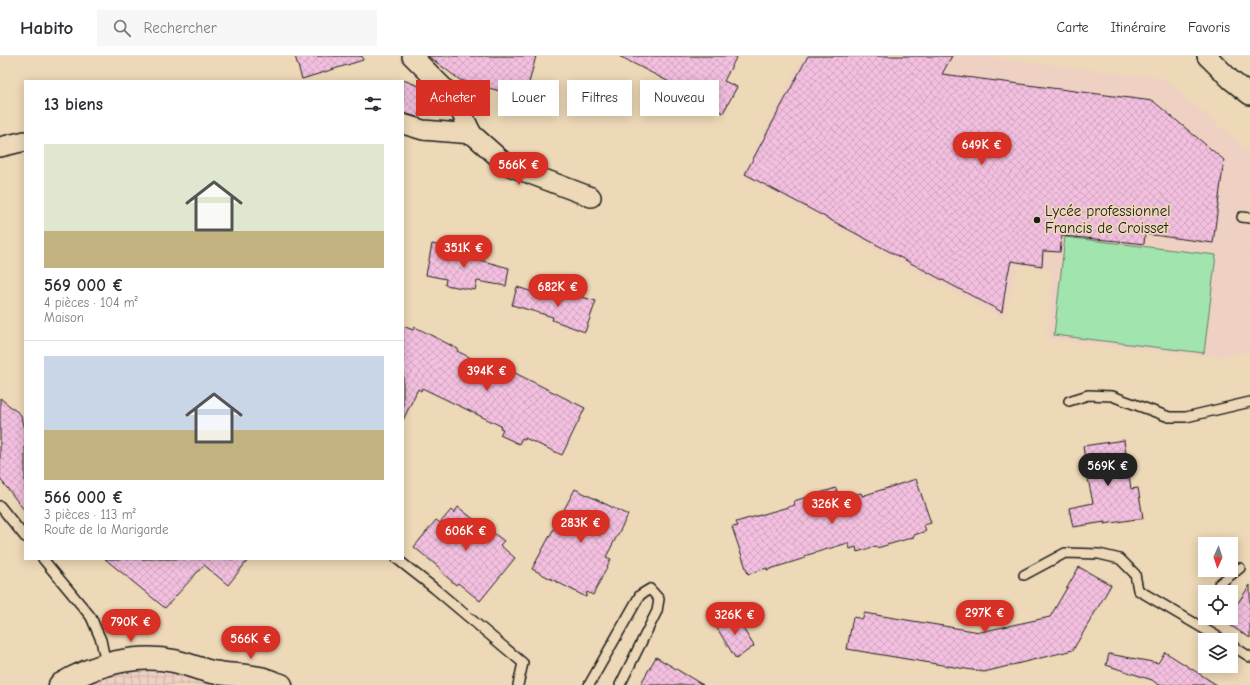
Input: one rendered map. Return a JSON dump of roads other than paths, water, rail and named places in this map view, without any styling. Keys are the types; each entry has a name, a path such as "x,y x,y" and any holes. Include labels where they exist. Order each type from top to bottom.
{"main road":[{"path":"60,685 77,674 106,664 146,659 172,661 211,672 264,679 281,685"},
{"path":"211,672 238,685"}],"street":[{"path":"412,56 454,98 472,134 507,165 590,197"},
{"path":"1207,56 1231,80 1250,95"},
{"path":"404,124 423,130 472,134"},
{"path":"0,147 24,141"}],"lane":[{"path":"1069,401 1088,395 1112,396 1169,417 1186,417 1250,402"},
{"path":"0,506 24,536"},
{"path":"1024,575 1065,553 1099,554 1120,559 1135,574 1138,590 1198,619"},
{"path":"44,560 91,617 101,640 106,664"},
{"path":"398,560 523,663 518,685"},
{"path":"1219,585 1240,568"},
{"path":"589,685 640,596 650,589 659,599 657,611 620,685"},
{"path":"1207,625 1216,633"},
{"path":"1238,649 1250,657"}],"place":[{"name":"Lycée professionnel Francis de Croisset","path":"1037,220"}]}
